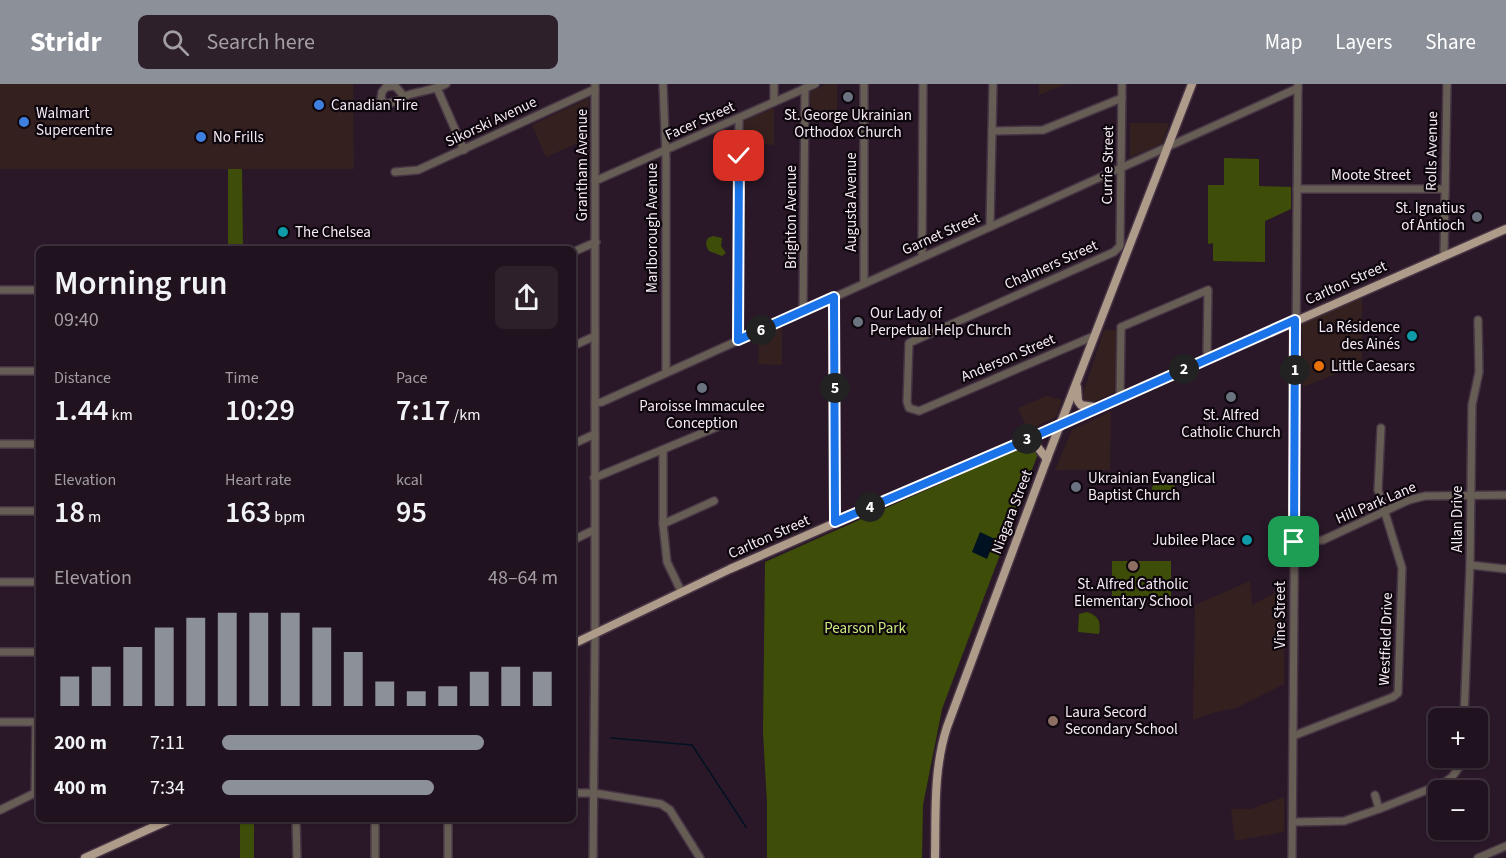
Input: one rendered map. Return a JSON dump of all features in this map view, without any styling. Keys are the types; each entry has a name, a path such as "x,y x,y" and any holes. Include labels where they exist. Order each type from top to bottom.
{"main road":[{"name":"Niagara Street","path":"935,858 935,796 938,760 943,738 1047,459 1192,84"},
{"name":"Carlton Street","path":"576,643 681,591 835,522 1506,229"},
{"path":"1077,381 1077,395 1081,405 1097,407"},
{"path":"1017,444 1035,444 1047,459"},
{"path":"85,858 164,822"}],"street":[{"path":"418,84 418,92"},
{"path":"404,96 446,84"},
{"name":"Marlborough Avenue","path":"663,84 666,372"},
{"path":"774,84 774,102"},
{"name":"Facer Street","path":"595,181 815,84"},
{"name":"Augusta Avenue","path":"864,84 864,283"},
{"path":"922,257 923,84"},
{"path":"990,227 993,84"},
{"name":"Currie Street","path":"1120,246 1122,84"},
{"name":"Rolls Avenue","path":"1444,255 1447,84"},
{"name":"Sikorski Avenue","path":"395,172 418,170 465,150 595,86"},
{"name":"Grantham Avenue","path":"592,858 595,634 595,86"},
{"name":"Garnet Street","path":"595,403 602,402 1122,168 1298,86"},
{"name":"Vine Street","path":"1292,858 1298,86"},
{"path":"437,88 465,150"},
{"name":"Brighton Avenue","path":"804,311 805,88"},
{"path":"992,132 1043,130 1122,98"},
{"path":"738,340 739,118"},
{"name":"Moote Street","path":"1297,189 1445,189"},
{"path":"576,251 596,242"},
{"name":"Chalmers Street","path":"933,405 919,411 909,408 906,402 909,343 1114,252 1120,246"},
{"path":"0,290 36,290"},
{"path":"1120,397 1121,327 1208,290 1207,351 1209,358"},
{"path":"834,297 835,522"},
{"name":"Allan Drive","path":"1464,708 1470,565 1472,405 1479,372 1478,320"},
{"path":"576,345 595,336"},
{"name":"Anderson Street","path":"933,405 1094,336"},
{"path":"0,371 36,371"},
{"path":"594,478 717,427"},
{"path":"1381,428 1378,490 1383,512"},
{"path":"576,443 595,434"},
{"path":"0,444 36,444"},
{"path":"663,451 663,524 667,562 681,591"},
{"name":"Hill Park Lane","path":"1294,542 1323,540 1409,500 1425,496 1506,495"},
{"path":"663,524 714,501"},
{"path":"0,511 36,511"},
{"name":"Westfield Drive","path":"1293,736 1398,693 1401,568 1383,512"},
{"path":"576,539 594,530"},
{"path":"1470,565 1506,569"},
{"path":"0,582 36,582"},
{"path":"0,652 36,652"},
{"path":"0,722 36,722"},
{"path":"0,810 35,793 36,758"},
{"path":"1293,822 1344,821 1442,784 1452,777 1459,768"},
{"path":"576,793 594,793 662,804 670,810 700,858"},
{"path":"1375,795 1379,809"},
{"path":"296,822 297,858"},
{"path":"375,822 375,858"},
{"path":"448,822 448,858"},
{"path":"1478,858 1506,846"}],"shaded area":[{"path":"0,84 353,84 354,169 0,169"},
{"path":"827,84 837,84 837,116 811,115 810,92"},
{"path":"1039,84 1066,84 1039,95"},
{"path":"589,98 587,139 546,157 532,125"},
{"path":"774,108 774,145 743,144 744,121"},
{"path":"1130,123 1169,123 1162,144 1130,157"},
{"path":"1362,296 1362,364 1303,387 1302,322"},
{"path":"782,326 782,365 758,364 759,337"},
{"path":"1104,330 1118,330 1117,391 1090,404 1082,397"},
{"path":"1046,396 1062,400 1056,417 1028,430 1018,408"},
{"path":"1111,411 1110,470 1055,470 1072,430"},
{"path":"1250,581 1252,605 1284,588 1284,684 1236,708 1193,720 1195,605"},
{"path":"1284,797 1284,832 1235,841 1231,809 1251,809"}],"green space":[{"path":"1224,158 1259,159 1259,186 1291,187 1291,209 1265,221 1265,262 1213,261 1213,243 1208,244 1208,185 1224,185"},
{"path":"228,169 242,169 243,246 228,246"},
{"path":"713,236 722,238 721,246 726,253 722,256 707,248 708,238"},
{"name":"Pearson Park","path":"1033,445 1039,451 942,709 923,805 922,858 767,858 763,732 765,562 1005,455"},
{"path":"1171,479 1175,487 1174,492 1158,494 1152,490 1153,483"},
{"path":"1112,561 1171,561 1171,597 1112,596"},
{"path":"1087,612 1098,620 1099,634 1078,632 1079,614"},
{"path":"240,822 254,822 254,858 240,858"}],"water":[{"path":"980,532 995,539 987,559 972,552"}],"waterway":[{"path":"611,738 692,745 746,827"}],"place":[{"name":"St. George Ukrainian Orthodox Church","path":"848,97"},
{"name":"Canadian Tire","path":"319,105"},
{"name":"Walmart Supercentre","path":"24,122"},
{"name":"No Frills","path":"201,137"},
{"name":"St. Ignatius of Antioch","path":"1477,217"},
{"name":"The Chelsea","path":"283,232"},
{"name":"Our Lady of Perpetual Help Church","path":"858,322"},
{"name":"La Résidence des Ainés","path":"1412,336"},
{"name":"Little Caesars","path":"1319,366"},
{"name":"Paroisse Immaculee Conception","path":"702,388"},
{"name":"St. Alfred Catholic Church","path":"1231,397"},
{"name":"Ukrainian Evanglical Baptist Church","path":"1076,487"},
{"name":"Jubilee Place","path":"1247,540"},
{"name":"St. Alfred Catholic Elementary School","path":"1133,566"},
{"name":"Laura Secord Secondary School","path":"1053,721"}],"route":[{"path":"739,156 738,340 834,297 835,522 1295,320 1294,542"}]}
